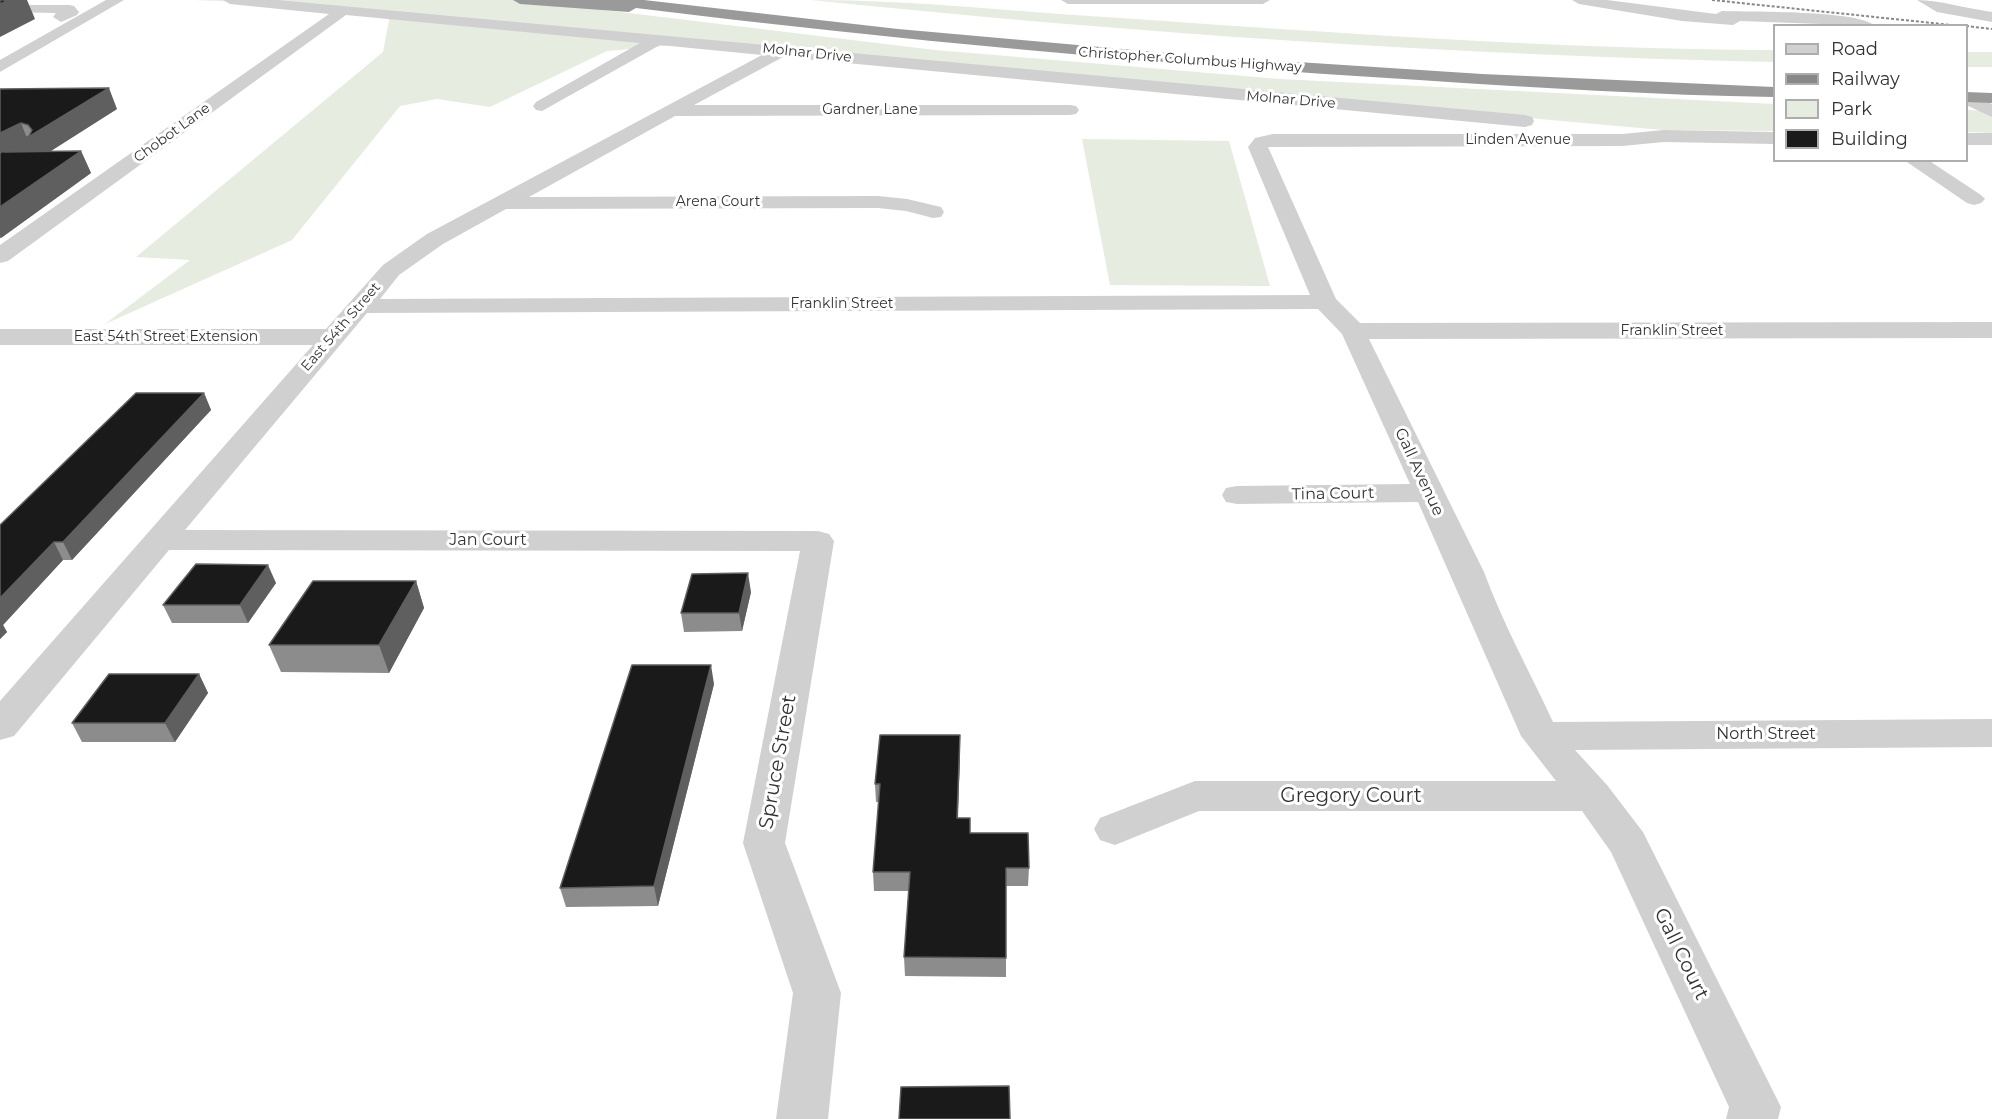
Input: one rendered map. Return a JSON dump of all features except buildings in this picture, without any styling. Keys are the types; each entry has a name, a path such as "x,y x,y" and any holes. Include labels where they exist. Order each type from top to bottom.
{"highway":[{"path":"520,0 711,7"},
{"name":"Christopher Columbus Highway","path":"607,0 907,21 1122,40 1574,68"},
{"name":"Christopher Columbus Highway","path":"711,7 927,37 1197,61 1480,79 1773,92"},
{"path":"1968,97 1992,98"}],"street":[{"path":"0,67 117,0"},
{"name":"Molnar Drive","path":"230,0 783,50 1064,79 1552,123 1664,136"},
{"path":"1068,0 1263,0"},
{"path":"1580,0 1676,16 1824,19 1855,24"},
{"path":"1693,0 1727,18 1773,33"},
{"path":"1924,0 1942,9 1992,16"},
{"path":"1605,4 1601,11 1616,22"},
{"path":"19,10 69,9 72,12 8,44 36,47"},
{"name":"Chobot Lane","path":"0,256 344,10"},
{"path":"1633,24 1675,24 1678,23 1676,16"},
{"path":"62,17 88,17"},
{"path":"542,106 659,39"},
{"name":"East 54th Street","path":"0,726 391,270 410,255 501,203 783,50"},
{"path":"1064,79 1074,130"},
{"path":"1968,98 1992,111"},
{"path":"1383,140 1384,109"},
{"name":"Gardner Lane","path":"671,111 1070,110"},
{"name":"Linden Avenue","path":"1262,142 1273,140 1622,140 1664,136 1773,138"},
{"path":"1968,139 1992,139"},
{"name":"Gall Avenue","path":"1262,142 1258,147 1325,302 1353,331 1540,736 1593,796"},
{"path":"1917,162 1974,199"},
{"name":"Arena Court","path":"501,203 878,202 907,205 933,212"},
{"name":"Franklin Street","path":"359,306 1325,302"},
{"name":"Franklin Street","path":"1353,331 1992,330"},
{"name":"East 54th Street Extension","path":"0,337 333,337"},
{"name":"Tina Court","path":"1237,495 1429,493"},
{"name":"Jan Court","path":"158,540 818,541"},
{"name":"Spruce Street","path":"802,1119 817,993 764,843 818,541"},
{"name":"North Street","path":"1540,736 1992,732"},
{"name":"Gregory Court","path":"1115,829 1195,795 1593,796"},
{"name":"Gall Court","path":"1593,796 1628,844 1755,1107 1752,1119"}],"green space":[{"path":"194,0 521,0 935,50 1280,79 1773,104 1773,131 1662,130 698,43 607,51 490,107 437,99 400,106 292,240 105,324 190,260 136,257 383,52 390,15 249,2"},
{"path":"811,0 927,4 1447,39 1610,47 1773,50 1773,62 1533,54 1292,41"},
{"path":"1968,52 1992,52 1992,67 1968,67"},
{"path":"1968,110 1992,111 1992,133 1968,132"},
{"path":"1082,139 1229,141 1270,286 1110,285"}],"railway":[{"path":"1712,0 1942,24"},
{"path":"1968,26 1992,29"}]}
